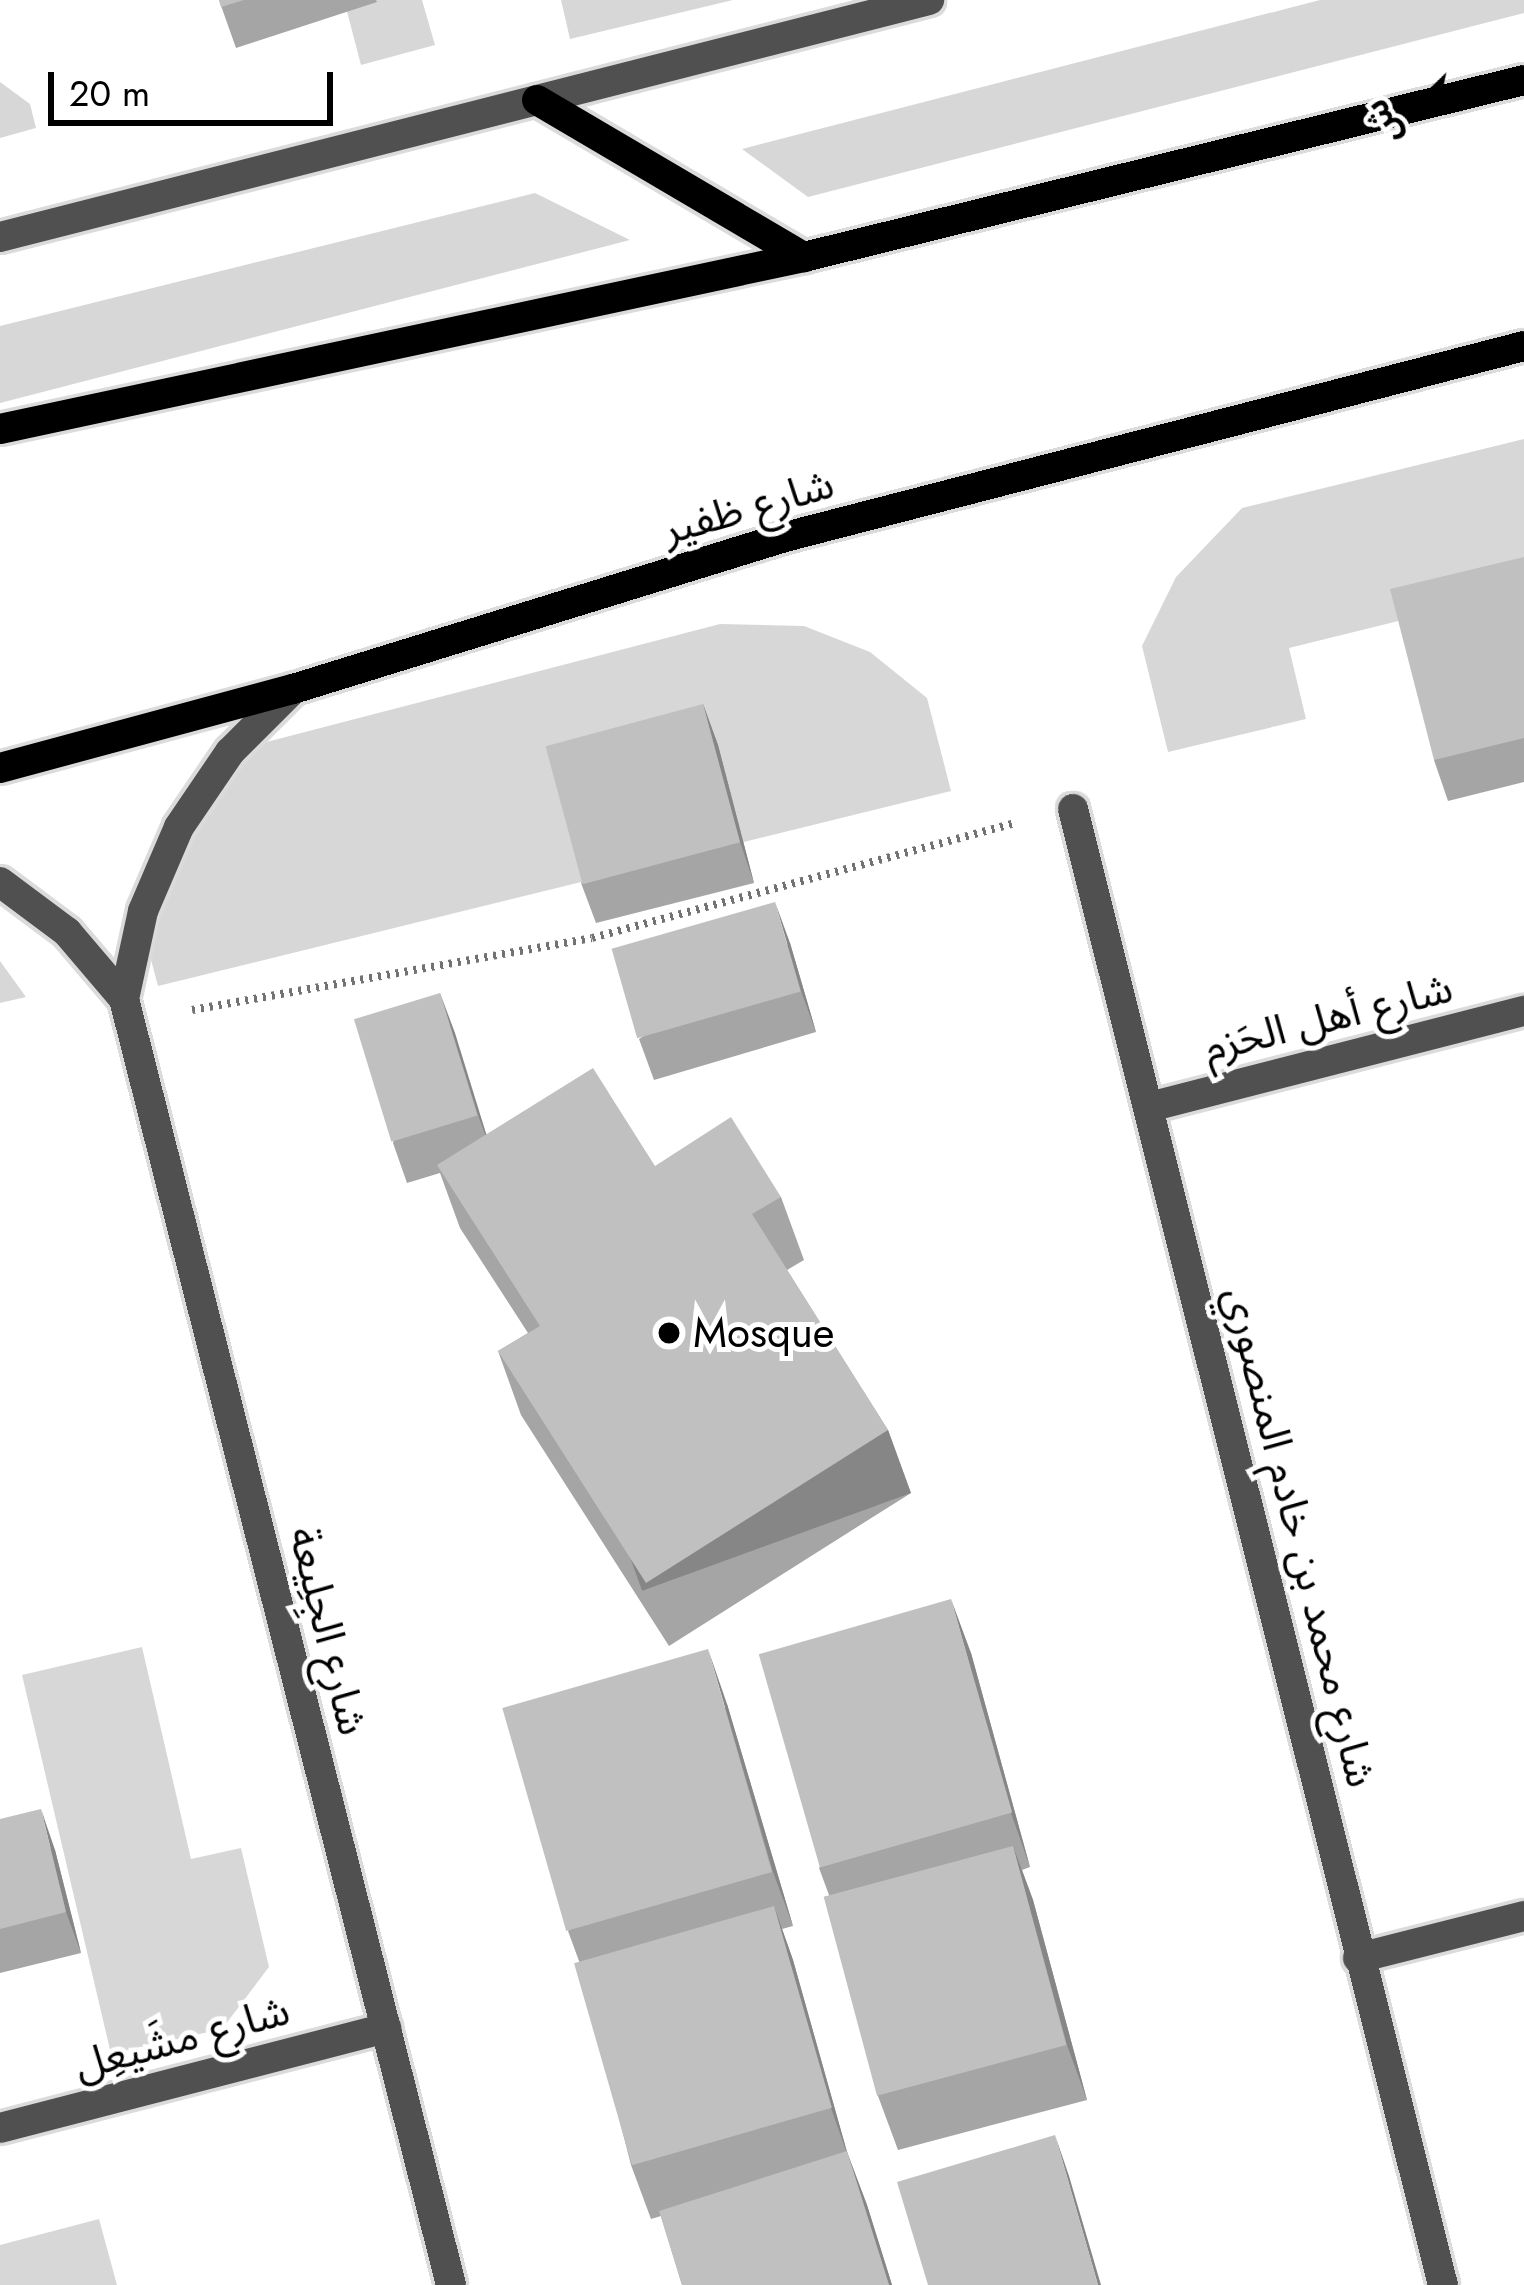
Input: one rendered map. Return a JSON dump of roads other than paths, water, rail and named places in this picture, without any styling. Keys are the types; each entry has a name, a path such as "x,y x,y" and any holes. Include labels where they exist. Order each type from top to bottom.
{"main road":[{"path":"0,429 804,257 1524,80"},
{"path":"536,100 804,257"},
{"name":"شارع ظفير","path":"0,768 293,689 785,537 1524,346"}],"street":[{"path":"0,237 929,0"},
{"name":"شارع الجِلِيعة","path":"293,689 230,752 179,827 143,911 127,1009 451,2285"},
{"name":"شارع محمد بن خادم المنصوري","path":"1073,808 1153,1106 1358,1958 1443,2285"},
{"name":"شارع الجِلِيعة","path":"0,882 67,932 127,1009"},
{"name":"شارع أهل الحَزم","path":"1153,1106 1524,1011"},
{"path":"1358,1958 1524,1916"},
{"name":"شارع مشَيعِل","path":"0,2128 386,2028"}],"place":[{"name":"Mosque","path":"669,1333"}]}
